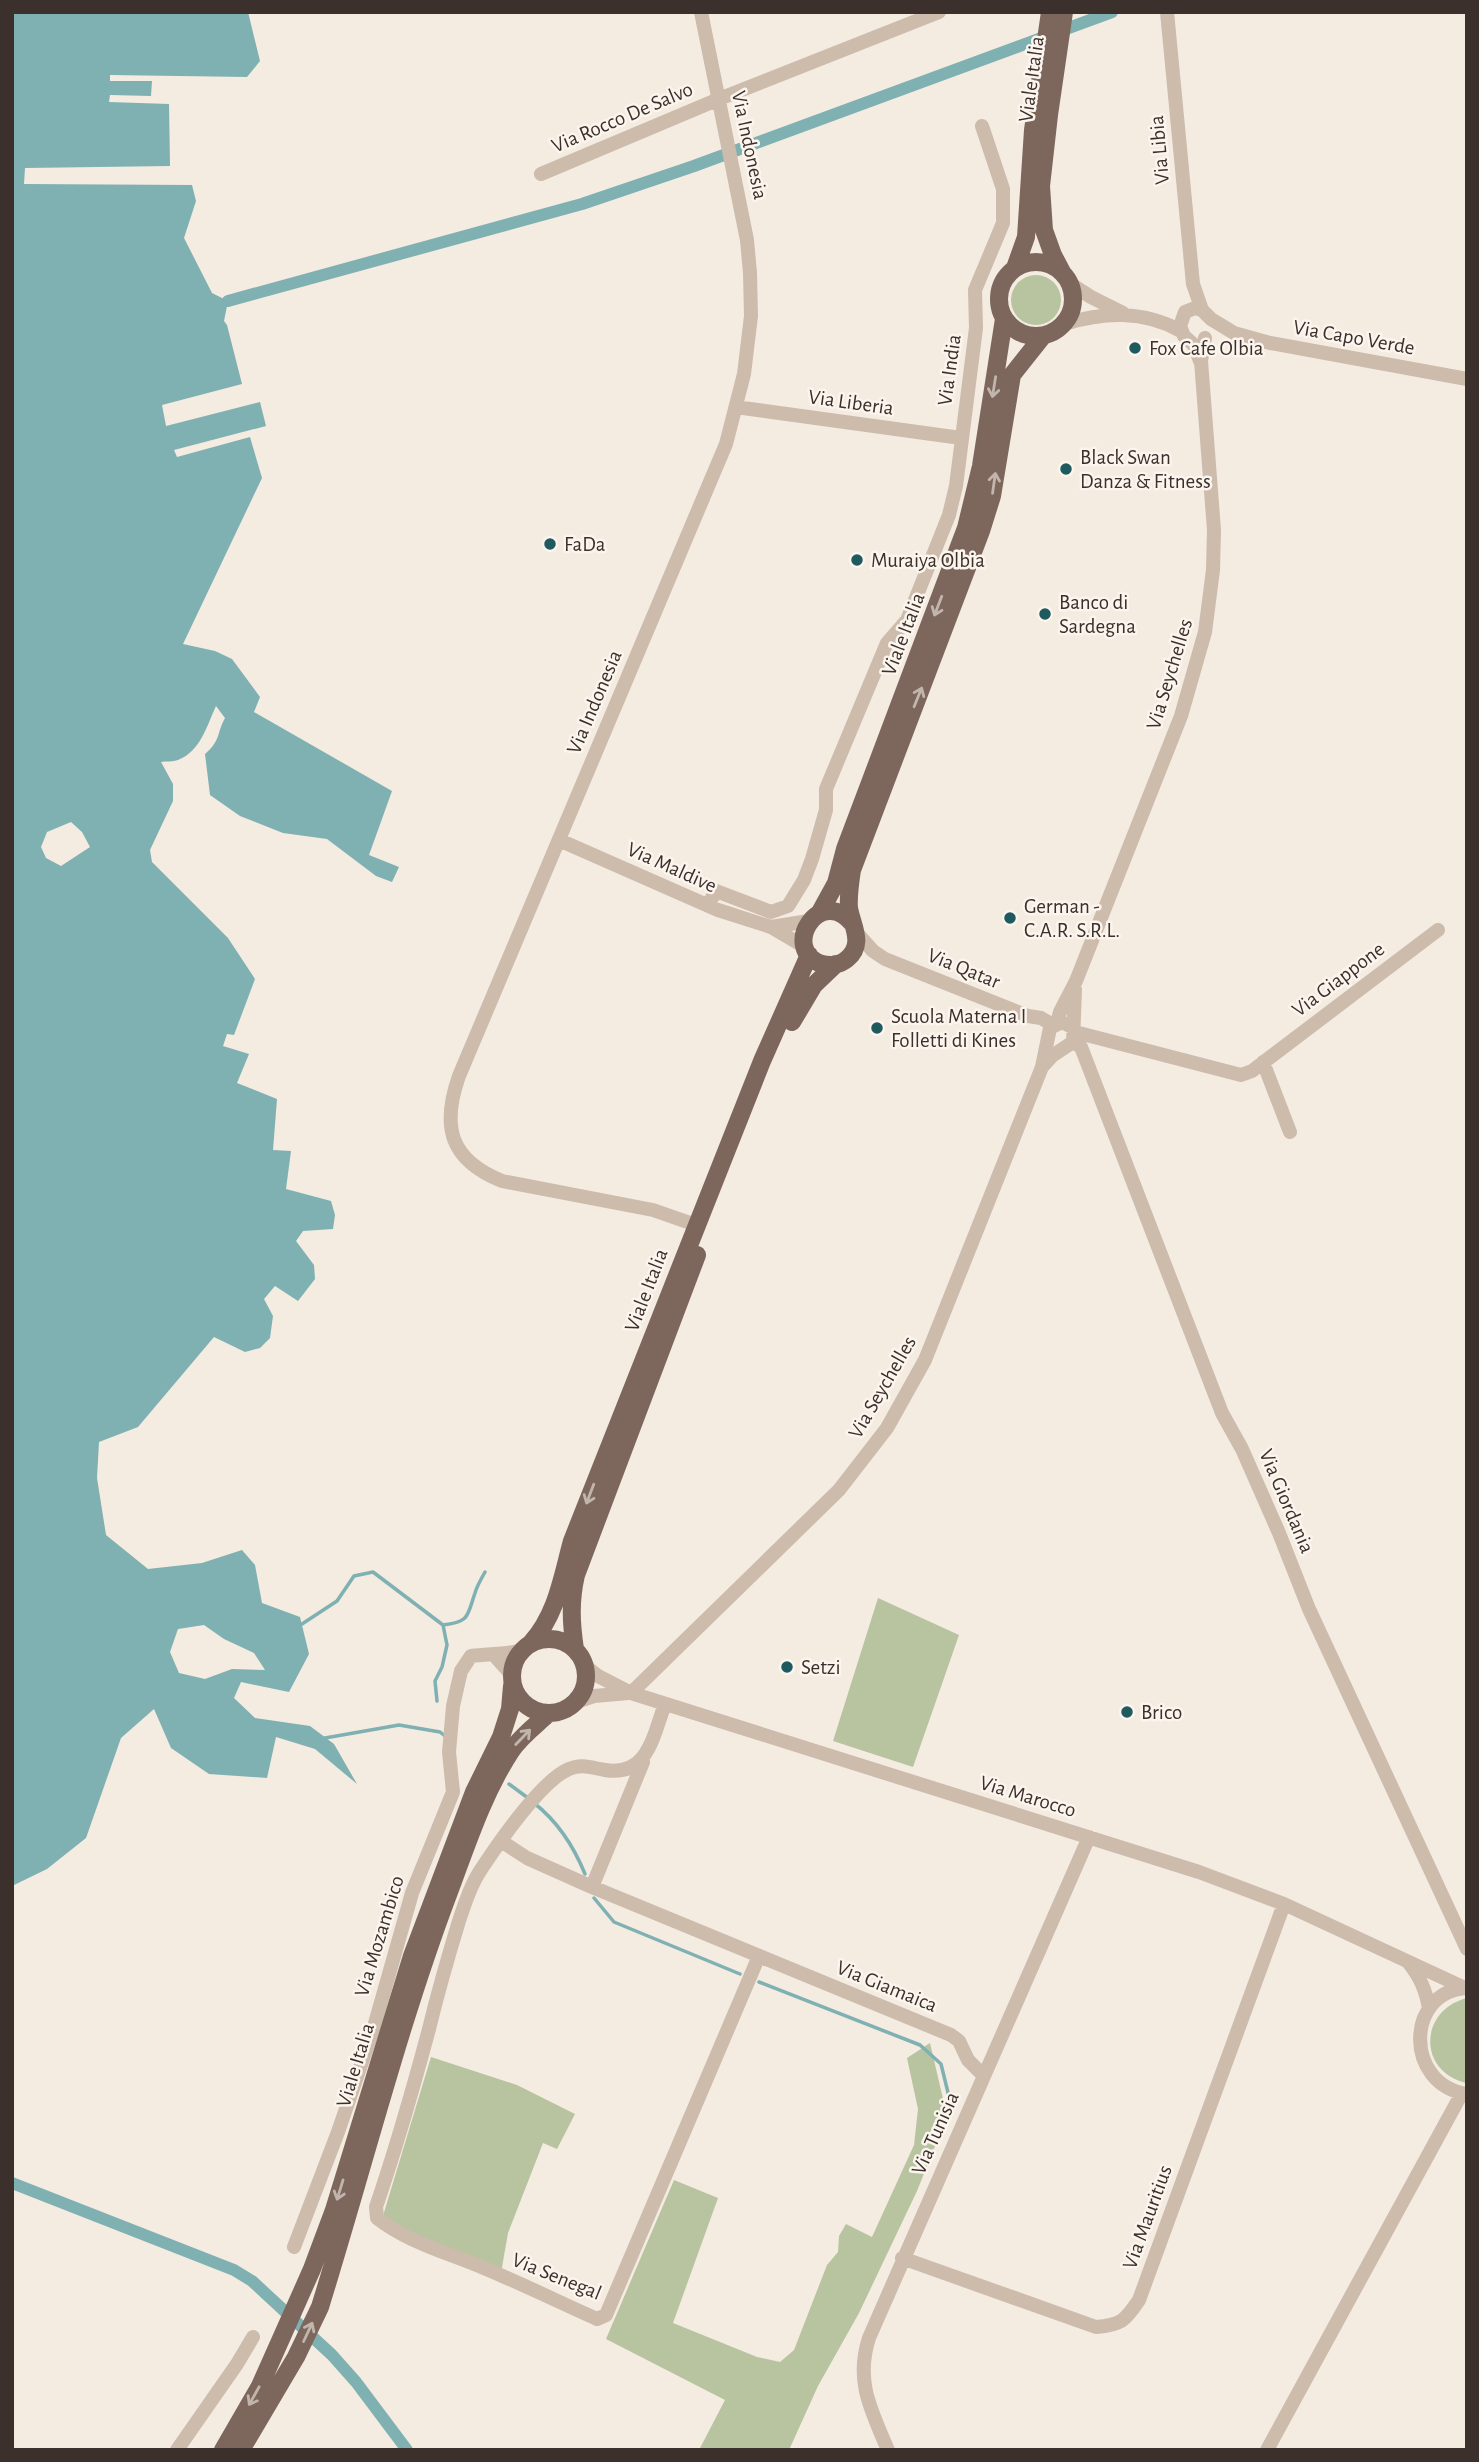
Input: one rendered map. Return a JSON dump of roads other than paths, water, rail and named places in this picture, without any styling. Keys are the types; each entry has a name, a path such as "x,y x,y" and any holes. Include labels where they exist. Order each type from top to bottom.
{"main road":[{"name":"Viale Italia","path":"1054,15 1041,210 1047,241 1066,278"},
{"name":"Viale Italia","path":"1015,268 1026,237 1033,130 1051,54"},
{"path":"1038,262 1052,265 1066,278 1073,299 1071,313 1055,332 1043,336 1028,336 1014,330 1003,319 999,307 999,293 1004,279 1015,268 1038,262"},
{"name":"Viale Italia","path":"814,917 836,883 845,849 966,528 983,452 1003,319"},
{"name":"Viale Italia","path":"855,928 849,896 852,870 981,531 992,496 1012,375 1043,336"},
{"path":"826,911 838,912 855,928 856,946 843,960 822,964 807,951 803,936 814,917 826,911"},
{"name":"Viale Italia","path":"526,1647 550,1617 572,1541 807,951"},
{"name":"Viale Italia","path":"580,1657 571,1619 571,1597 585,1547 771,1065 799,1005 814,985 843,960"},
{"path":"542,1639 554,1639 565,1643 580,1657 585,1685 576,1702 568,1709 548,1714 536,1712 517,1698 512,1680 514,1661 526,1647 542,1639"},
{"name":"Viale Italia","path":"223,2450 260,2386 302,2294 334,2210 412,1956 474,1792 501,1737 510,1709 512,1680"},
{"name":"Viale Italia","path":"241,2450 296,2357 320,2307 423,1960 473,1828 512,1749 548,1714"}],"street":[{"name":"Via Indonesia","path":"696,1225 653,1210 502,1181 473,1166 465,1158 454,1138 449,1111 459,1076 726,444 744,374 751,316 747,240 701,12"},
{"name":"Via Rocco De Salvo","path":"541,174 719,99 939,12"},
{"name":"Via Libia","path":"1167,12 1193,284 1185,325"},
{"name":"Via India","path":"708,905 716,891 771,912 788,906 804,880 812,859 825,810 826,789 887,643 907,620 949,515 956,486 976,328 975,289 1003,223 1003,189 982,126"},
{"path":"1066,278 1091,297 1125,314"},
{"name":"Via Libia","path":"1193,284 1207,315"},
{"path":"1064,324 1088,317 1125,314 1185,325 1195,309 1207,315"},
{"name":"Via Capo Verde","path":"1207,315 1234,333 1269,343 1467,379"},
{"name":"Via Seychelles","path":"1200,361 1212,325 1207,315"},
{"name":"Via Capo Verde","path":"1185,325 1200,341 1207,337 1234,333"},
{"name":"Via Seychelles","path":"631,1693 839,1490 887,1428 925,1360 1042,1067 1051,1030 1076,981 1181,716 1205,632 1213,570 1214,530 1200,361 1185,325"},
{"name":"Via Liberia","path":"736,407 961,439"},
{"name":"Via Maldive","path":"559,840 708,905 771,927 807,951"},
{"name":"Via Maldive","path":"771,927 814,917"},
{"path":"855,928 873,951 885,959"},
{"name":"Via Giappone","path":"1051,1030 1065,1022 1069,1040 1103,1040 1241,1074 1252,1071 1438,930"},
{"path":"843,960 885,959"},
{"name":"Via Qatar","path":"885,959 1028,1016 1041,1018 1051,1030"},
{"name":"Via Seychelles","path":"1042,1067 1069,1040 1076,981"},
{"path":"1051,1030 1053,1046 1069,1040"},
{"name":"Via Giordania","path":"1069,1040 1081,1047 1222,1413 1242,1449 1309,1609 1467,1949"},
{"path":"1086,1061 1103,1040"},
{"path":"1263,1062 1290,1132"},
{"name":"Via Mozambico","path":"294,2247 370,2038 412,1893 453,1792 450,1740 461,1671 471,1656 495,1656 526,1647"},
{"path":"495,1656 512,1680"},
{"name":"Via Marocco","path":"580,1657 598,1676 631,1693 1199,1872 1284,1903 1466,1988"},
{"name":"Via Marocco","path":"576,1702 594,1696 631,1693"},
{"path":"592,1887 665,1704"},
{"name":"Via Senegal","path":"645,1756 632,1768 622,1771 585,1766 571,1768 556,1776 532,1802 480,1870 461,1916 376,2207 377,2218 432,2248 597,2319 606,2315 759,1956"},
{"name":"Via Tunisia","path":"888,2450 866,2396 862,2373 863,2354 902,2258 1088,1838"},
{"path":"501,1841 527,1858 592,1887 759,1956"},
{"name":"Via Mauritius","path":"902,2258 1096,2327 1115,2326 1128,2317 1139,2300 1284,1903"},
{"name":"Via Giamaica","path":"759,1956 950,2035 959,2041 968,2060 984,2074"},
{"path":"1405,1958 1420,1976 1430,2009"},
{"path":"1267,2450 1464,2094 1442,2085 1430,2073 1419,2042 1422,2024 1430,2009 1449,1992 1466,1988"},
{"path":"177,2450 253,2337"},
{"path":"249,2450 253,2431"}],"water":[{"path":"12,12 248,12 260,61 247,77 110,75 110,81 152,81 151,96 110,95 109,102 169,104 170,166 25,168 24,184 192,185 196,201 184,238 212,293 228,301 224,321 242,384 162,405 166,426 260,402 266,426 174,450 177,457 250,437 262,478 183,644 215,651 232,659 260,697 254,712 392,791 369,855 399,867 392,882 376,876 327,839 283,833 240,816 210,795 205,754 216,741 225,718 216,706 198,744 178,760 161,762 173,784 173,801 150,850 152,862 228,938 255,979 234,1035 227,1034 223,1046 249,1054 237,1083 277,1099 273,1150 291,1151 286,1189 331,1201 335,1215 333,1229 303,1231 296,1241 314,1265 315,1279 298,1301 275,1286 264,1299 273,1316 270,1338 260,1348 245,1352 214,1337 138,1427 99,1442 97,1478 106,1535 148,1569 202,1563 242,1550 255,1565 262,1603 300,1617 309,1654 289,1692 241,1682 234,1698 255,1718 310,1726 334,1744 357,1784 315,1749 276,1737 267,1778 209,1774 171,1748 154,1709 121,1738 86,1838 47,1869 12,1886","holes":["71,822 82,832 90,847 61,866 46,858 41,847 47,832","204,1625 224,1639 254,1653 265,1670 232,1669 205,1679 179,1673 170,1652 178,1629"]}],"waterway":[{"path":"228,301 582,204 694,166 1112,12"},
{"path":"302,1624 337,1601 354,1576 373,1572 443,1625 447,1645 442,1667 435,1681 437,1701"},
{"path":"443,1625 463,1620 485,1572"},
{"path":"325,1738 399,1725 440,1732 445,1736"},
{"path":"509,1784 528,1798"},
{"path":"534,1803 564,1835 585,1874"},
{"path":"594,1898 614,1922 740,1974"},
{"path":"759,1982 920,2045 941,2064 952,2109"},
{"path":"12,2183 234,2270 252,2281 332,2355 356,2382 407,2450"}],"place":[{"name":"Fox Cafe Olbia","path":"1135,348"},
{"name":"Black Swan Danza & Fitness","path":"1066,469"},
{"name":"FaDa","path":"550,544"},
{"name":"Muraiya Olbia","path":"857,560"},
{"name":"Banco di Sardegna","path":"1045,614"},
{"name":"German - C.A.R. S.R.L.","path":"1010,918"},
{"name":"Scuola Materna I Folletti di Kines","path":"877,1028"},
{"name":"Setzi","path":"787,1667"},
{"name":"Brico","path":"1127,1712"}]}
